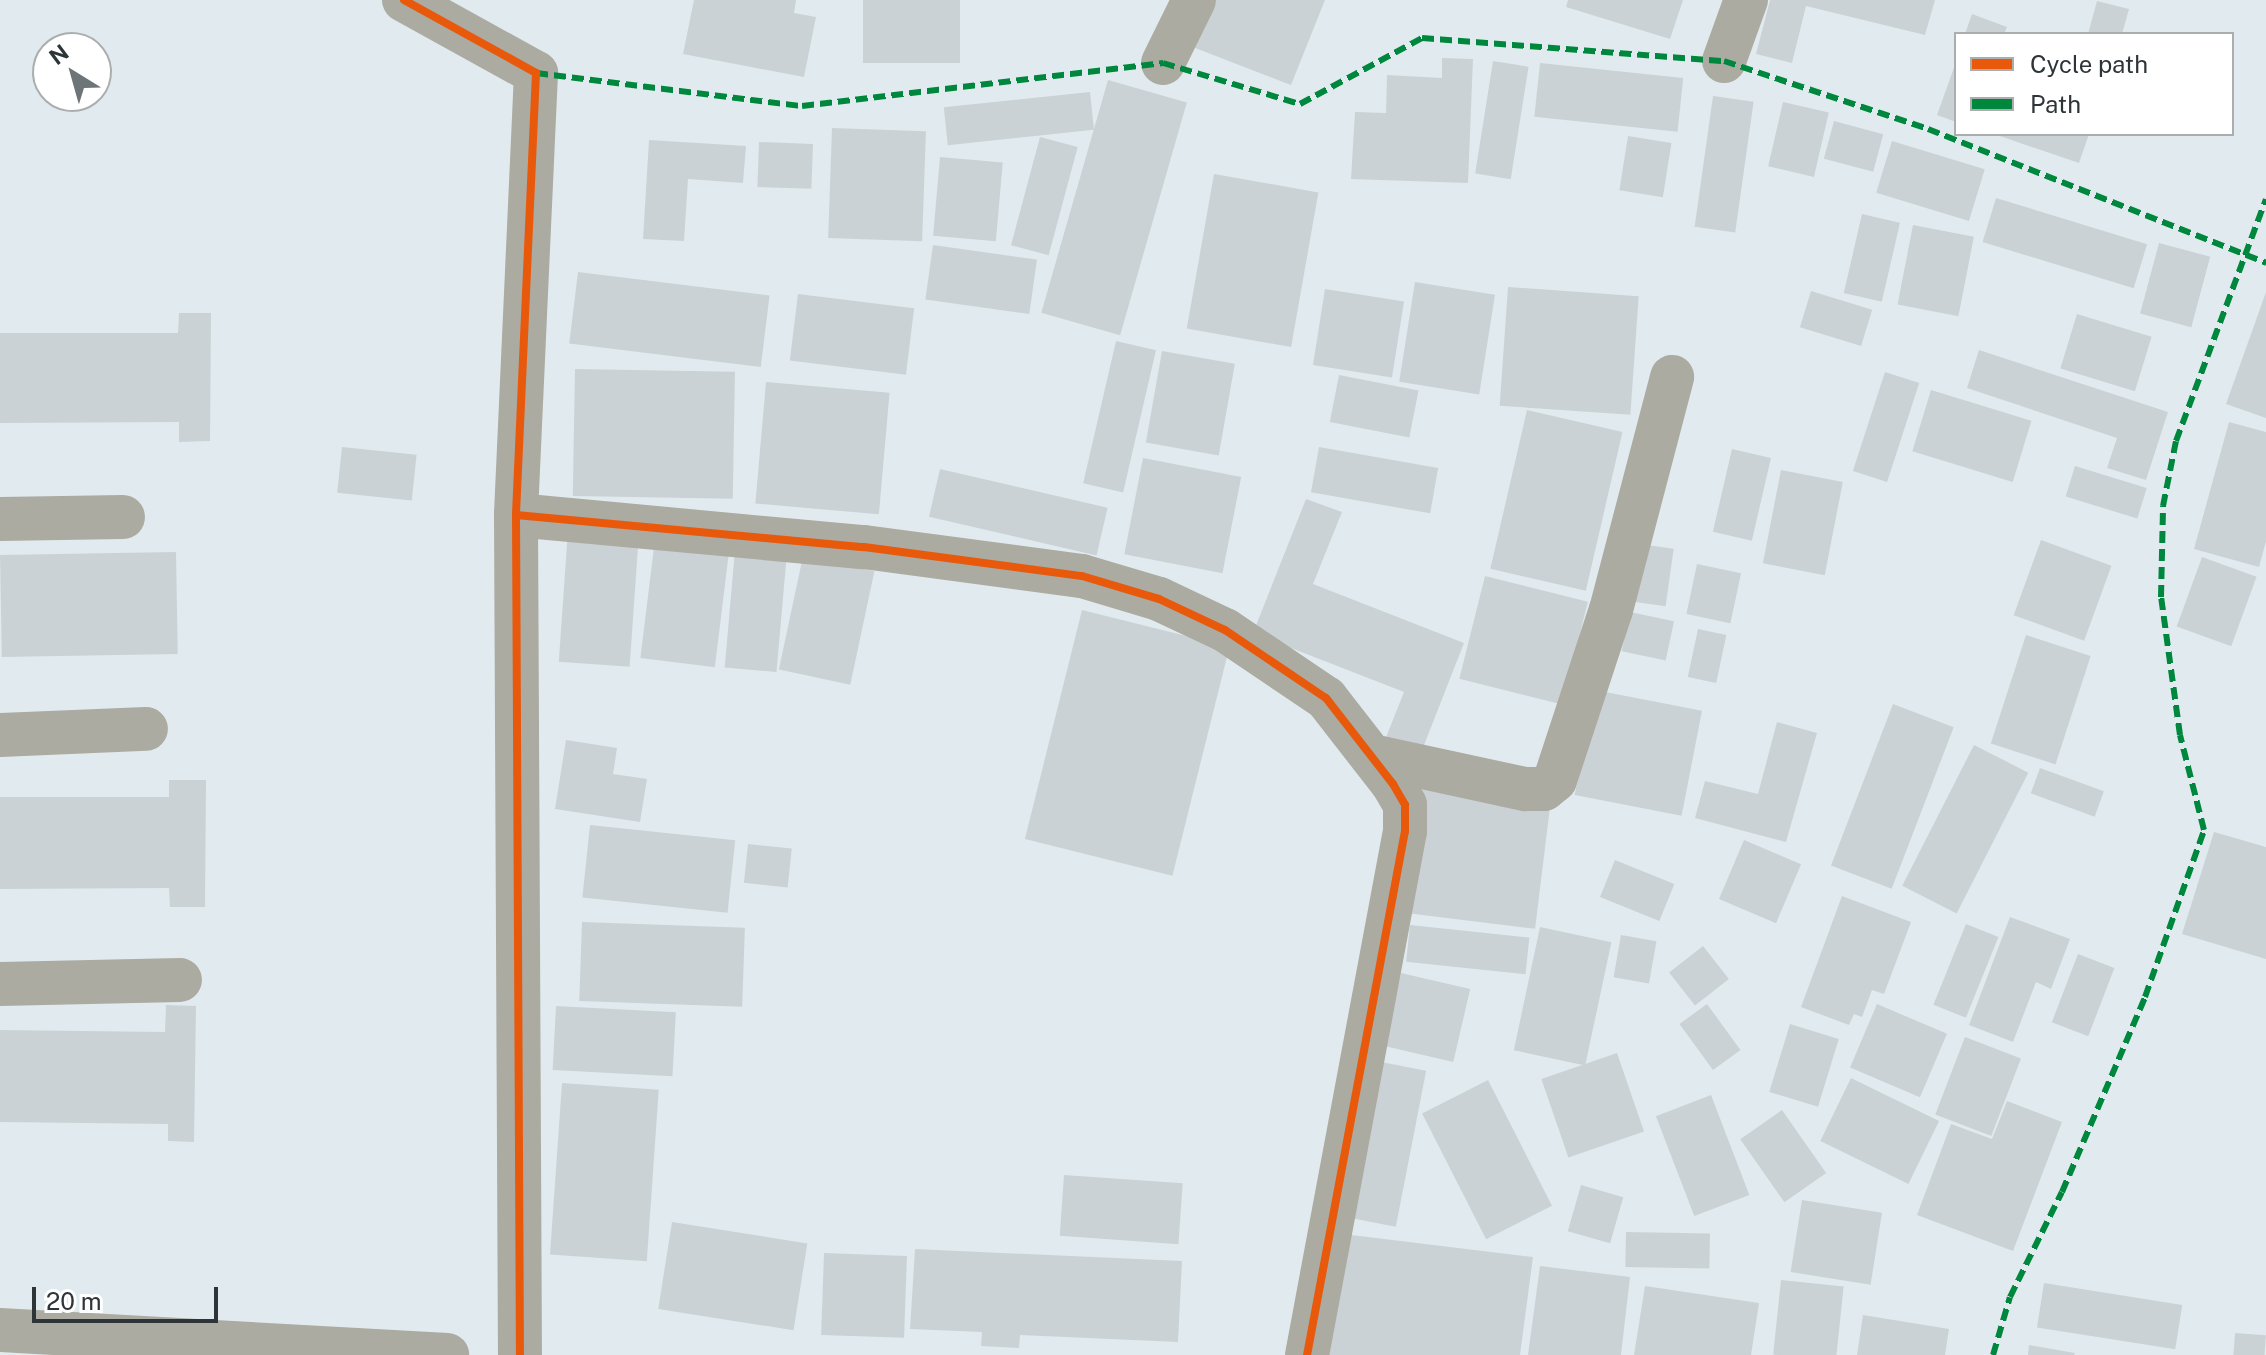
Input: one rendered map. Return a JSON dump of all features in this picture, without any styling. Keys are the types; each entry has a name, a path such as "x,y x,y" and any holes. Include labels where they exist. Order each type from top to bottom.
{"street":[{"path":"404,0 536,73 516,515 520,1355"},
{"path":"1163,63 1194,0"},
{"path":"1724,61 1746,0"},
{"path":"1372,756 1525,789 1544,789 1555,780 1611,610 1672,377"},
{"path":"516,515 864,547 1082,576 1159,599 1273,658 1326,698 1372,756 1405,805 1405,831 1307,1355"},
{"path":"0,519 123,517"},
{"path":"0,735 146,729"},
{"path":"0,984 180,980"},
{"path":"0,1330 447,1355"}],"building":[{"path":"694,0 796,0 794,13 816,17 804,77 683,54"},
{"path":"863,0 960,0 960,63 863,63"},
{"path":"1208,0 1325,0 1291,85 1190,46"},
{"path":"1568,0 1683,0 1670,39 1566,7"},
{"path":"1770,0 1935,0 1925,35 1806,6 1792,63 1756,54"},
{"path":"2097,1 2129,9 2123,32 2089,32"},
{"path":"1972,14 2007,27 2005,32 1966,32"},
{"path":"1442,58 1473,59 1468,183 1351,179 1355,112 1386,113 1387,75 1442,78"},
{"path":"1493,61 1529,67 1511,179 1475,174"},
{"path":"1540,63 1683,78 1678,132 1534,117"},
{"path":"1954,68 1954,121 1937,115"},
{"path":"1108,80 1187,103 1120,335 1041,313"},
{"path":"1090,92 1094,130 948,145 944,107"},
{"path":"1713,96 1754,102 1735,232 1695,227"},
{"path":"1783,102 1829,113 1814,177 1768,166"},
{"path":"1834,121 1883,134 1873,172 1824,159"},
{"path":"832,128 926,131 922,241 828,238"},
{"path":"1628,136 1671,143 1663,197 1619,190"},
{"path":"2000,136 2088,136 2079,163"},
{"path":"1040,137 1078,147 1049,255 1011,245"},
{"path":"649,140 746,146 743,183 688,179 684,241 643,239"},
{"path":"1892,141 1985,169 1969,221 1876,193"},
{"path":"759,142 813,144 811,189 757,187"},
{"path":"940,157 1003,162 996,241 933,236"},
{"path":"1214,174 1318,192 1291,347 1187,329"},
{"path":"1996,198 2147,244 2134,288 1983,242"},
{"path":"1862,214 1900,223 1882,302 1844,293"},
{"path":"1913,225 1974,237 1958,316 1898,305"},
{"path":"2159,243 2210,257 2191,327 2140,314"},
{"path":"933,245 1037,260 1029,314 925,299"},
{"path":"578,272 770,296 761,367 569,343"},
{"path":"1415,282 1495,295 1479,394 1399,382"},
{"path":"1508,287 1639,296 1630,415 1500,406"},
{"path":"1325,289 1404,302 1392,378 1313,365"},
{"path":"1811,291 1872,310 1861,346 1800,327"},
{"path":"2266,292 2266,418 2226,404"},
{"path":"798,294 914,308 906,375 790,361"},
{"path":"179,313 211,313 210,441 179,442 179,422 0,423 0,333 178,333"},
{"path":"2077,314 2152,337 2135,391 2060,369"},
{"path":"1116,341 1156,350 1123,492 1083,483"},
{"path":"1979,350 2168,412 2146,480 2107,468 2117,438 1967,388"},
{"path":"1162,351 1235,364 1219,455 1146,443"},
{"path":"575,369 735,372 733,499 573,496"},
{"path":"1885,372 1919,383 1887,482 1853,471"},
{"path":"1339,375 1419,390 1409,438 1330,422"},
{"path":"766,382 890,393 879,514 755,504"},
{"path":"1931,390 2031,421 2013,482 1912,451"},
{"path":"1527,410 1622,432 1586,591 1490,569"},
{"path":"2229,422 2266,432 2266,541 2259,567 2194,549"},
{"path":"342,447 417,455 412,501 337,493"},
{"path":"1319,447 1438,468 1430,513 1311,492"},
{"path":"1732,449 1771,458 1752,541 1713,532"},
{"path":"1143,458 1241,477 1222,573 1124,554"},
{"path":"2075,466 2147,488 2137,519 2066,497"},
{"path":"940,469 1108,508 1097,555 929,517"},
{"path":"1781,470 1843,482 1825,575 1763,563"},
{"path":"1306,499 1342,512 1313,584 1464,643 1419,758 1383,745 1404,692 1253,633"},
{"path":"568,530 639,535 630,667 559,662"},
{"path":"655,539 729,548 715,667 640,658"},
{"path":"2041,540 2111,566 2084,641 2014,615"},
{"path":"1640,544 1674,549 1666,606 1632,601"},
{"path":"735,550 787,555 777,672 725,668"},
{"path":"176,552 178,654 2,657 0,555"},
{"path":"803,556 874,571 850,685 779,669"},
{"path":"2202,557 2257,577 2231,646 2177,627"},
{"path":"1697,564 1741,573 1730,623 1686,614"},
{"path":"1485,576 1588,602 1562,704 1459,679"},
{"path":"1082,610 1229,647 1172,876 1025,839"},
{"path":"1630,612 1674,621 1666,660 1622,651"},
{"path":"1698,629 1726,635 1716,683 1688,677"},
{"path":"2026,635 2091,656 2055,764 1991,743"},
{"path":"1595,690 1702,711 1682,816 1575,795"},
{"path":"1893,704 1954,727 1892,889 1831,866"},
{"path":"1777,722 1817,733 1786,842 1695,818 1705,781 1758,794"},
{"path":"566,740 617,748 613,774 647,779 640,822 555,809"},
{"path":"1974,745 2028,773 1957,913 1902,886"},
{"path":"2040,768 2104,791 2095,817 2031,793"},
{"path":"169,780 206,780 205,907 170,907 169,888 0,889 0,797 169,797"},
{"path":"1422,783 1551,799 1535,929 1406,913"},
{"path":"590,825 735,840 728,913 582,898"},
{"path":"2214,832 2266,847 2266,959 2182,934"},
{"path":"1744,840 1801,864 1776,923 1719,899"},
{"path":"748,844 792,849 788,887 744,883"},
{"path":"1615,860 1674,884 1659,921 1600,897"},
{"path":"1842,896 1911,922 1884,994 1872,990 1862,1017 1854,1014 1849,1025 1801,1007"},
{"path":"2010,917 2070,939 2051,989 2036,982 2013,1042 1969,1025"},
{"path":"582,922 745,928 742,1007 579,1001"},
{"path":"1966,924 1998,937 1966,1018 1933,1005"},
{"path":"1410,925 1529,938 1525,974 1406,962"},
{"path":"1540,927 1611,942 1585,1065 1514,1050"},
{"path":"1621,935 1656,941 1649,984 1614,977"},
{"path":"1703,946 1729,979 1695,1006 1669,972"},
{"path":"2078,954 2114,968 2088,1036 2052,1022"},
{"path":"1401,973 1470,989 1453,1062 1384,1046"},
{"path":"1707,1004 1741,1050 1713,1070 1679,1024"},
{"path":"1877,1004 1947,1034 1920,1097 1850,1068"},
{"path":"166,1005 196,1006 194,1142 168,1141 168,1124 0,1122 0,1030 165,1032"},
{"path":"556,1006 676,1012 672,1076 553,1070"},
{"path":"1790,1024 1839,1039 1818,1107 1769,1092"},
{"path":"1965,1037 2021,1059 1991,1136 1935,1114"},
{"path":"1617,1053 1644,1131 1568,1158 1541,1079"},
{"path":"1381,1062 1426,1071 1396,1227 1351,1218"},
{"path":"1851,1078 1939,1121 1908,1184 1820,1141"},
{"path":"1488,1080 1552,1206 1486,1239 1422,1114"},
{"path":"562,1083 659,1090 647,1261 550,1255"},
{"path":"1711,1095 1749,1195 1694,1216 1656,1116"},
{"path":"2007,1101 2062,1122 2013,1251 1917,1215 1951,1124 1992,1139"},
{"path":"1782,1110 1826,1173 1784,1202 1740,1139"},
{"path":"1064,1175 1183,1183 1178,1244 1060,1236"},
{"path":"1581,1185 1623,1197 1610,1243 1568,1231"},
{"path":"1802,1200 1882,1213 1871,1285 1791,1272"},
{"path":"672,1222 807,1243 794,1330 658,1309"},
{"path":"1626,1232 1710,1233 1709,1268 1625,1267"},
{"path":"1343,1234 1533,1257 1520,1355 1328,1355"},
{"path":"915,1249 1182,1261 1178,1342 1020,1335 1019,1348 981,1346 982,1332 910,1329"},
{"path":"824,1253 907,1256 904,1338 821,1335"},
{"path":"1540,1266 1630,1277 1621,1355 1528,1355"},
{"path":"1781,1280 1844,1287 1836,1355 1773,1355"},
{"path":"2044,1283 2182,1305 2175,1349 2037,1327"},
{"path":"1645,1286 1759,1303 1751,1355 1634,1355"},
{"path":"1863,1315 1949,1329 1945,1355 1857,1355"},
{"path":"2235,1333 2266,1335 2265,1355 2233,1355"},
{"path":"2029,1345 2075,1353 2028,1355"}],"marked path":[{"path":"536,73 802,106 1163,63 1300,104 1422,38 1724,61 1928,129 2266,263"},
{"path":"1993,1355 2010,1297 2062,1192 2145,997 2204,830 2180,735 2161,597 2163,506 2176,441 2266,199"}],"cycle path":[{"path":"404,0 536,73 516,515 520,1355"},
{"path":"516,515 864,547 1082,576 1159,599 1225,630 1326,698 1393,784 1405,805 1405,831 1307,1355"}]}
